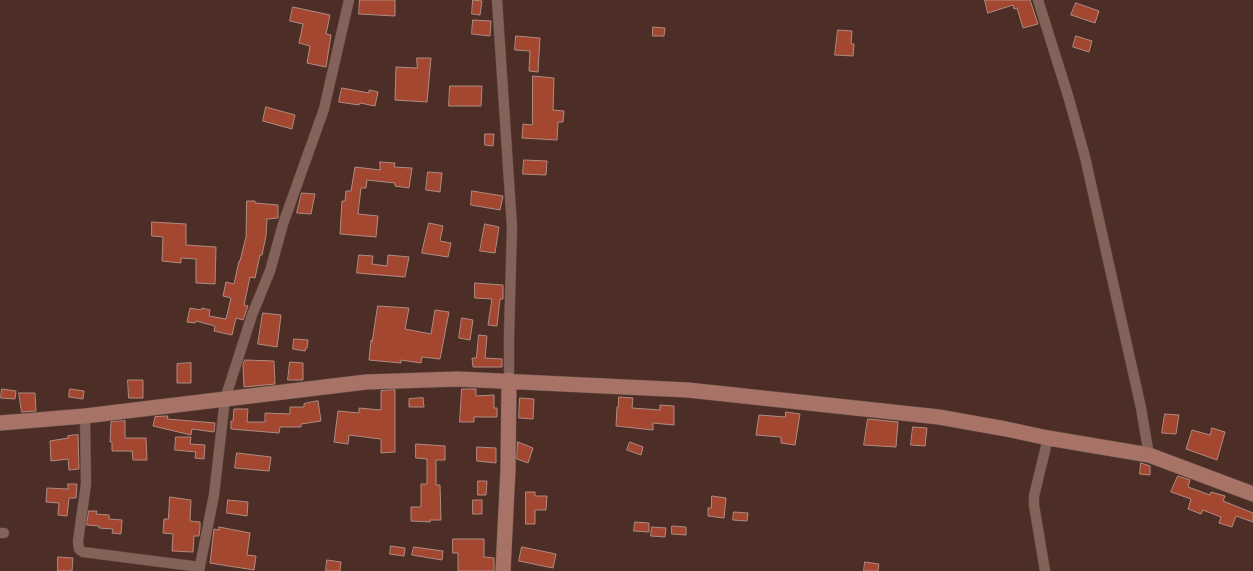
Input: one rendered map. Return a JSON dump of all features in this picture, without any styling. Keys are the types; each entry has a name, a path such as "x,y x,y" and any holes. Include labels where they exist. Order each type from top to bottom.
{"street":[{"path":"85,416 86,484 78,541 79,548 83,552 200,569 214,495 225,399 252,315 270,271 283,224 324,109 349,0"},
{"path":"497,0 512,227 507,488 503,571"},
{"path":"1038,0 1085,157 1141,408 1149,455"},
{"path":"0,424 85,416 366,382 458,379 509,380 688,390 939,417 1006,428 1048,438 1149,455 1253,494"},
{"path":"1045,571 1034,496 1048,438"}],"building":[{"path":"360,0 395,0 395,16 359,14"},
{"path":"473,0 482,1 480,15 472,14"},
{"path":"985,0 1030,0 1038,24 1023,28 1017,8 1014,9 1013,5 988,13"},
{"path":"1076,3 1099,11 1095,23 1071,15"},
{"path":"293,7 330,15 326,34 331,35 326,67 307,63 310,46 299,43 303,24 290,21"},
{"path":"473,20 491,21 490,36 472,34"},
{"path":"653,27 665,28 664,36 653,36"},
{"path":"838,30 852,31 851,44 854,44 853,56 835,55"},
{"path":"516,36 540,38 538,72 529,71 530,51 515,50"},
{"path":"1076,36 1092,41 1089,52 1073,47"},
{"path":"417,58 431,58 427,102 395,100 396,67 417,68"},
{"path":"533,76 554,78 553,110 564,111 563,122 558,122 557,140 522,138 523,124 532,125"},
{"path":"450,86 482,86 481,106 449,106"},
{"path":"342,88 369,93 369,90 378,92 375,106 339,102"},
{"path":"266,107 295,115 292,129 263,121"},
{"path":"485,134 494,134 493,146 485,145"},
{"path":"524,160 547,161 546,175 523,174"},
{"path":"380,162 395,163 394,167 412,168 409,188 395,186 395,183 367,180 366,188 361,188 358,214 378,216 376,237 340,234 342,201 345,201 346,191 351,191 355,167 380,170"},
{"path":"428,172 442,173 440,192 426,190"},
{"path":"472,191 503,196 500,210 471,205"},
{"path":"302,193 315,194 311,214 297,213"},
{"path":"247,201 278,205 278,218 267,219 262,255 260,255 255,278 250,277 244,305 248,306 243,320 236,318 232,335 214,331 215,326 196,321 195,323 187,322 190,308 210,310 209,316 226,319 231,298 223,296 226,282 234,284 240,261 246,237"},
{"path":"152,222 186,224 186,245 216,247 215,284 196,283 196,259 181,258 181,263 162,261 163,237 152,236"},
{"path":"429,223 443,226 440,241 451,243 448,257 422,253"},
{"path":"485,224 499,227 495,253 480,251"},
{"path":"359,255 373,256 372,264 387,266 388,255 409,257 405,277 357,273"},
{"path":"475,283 503,285 503,299 500,299 497,326 488,325 492,299 475,298"},
{"path":"378,306 409,308 405,329 431,334 435,310 449,312 440,359 422,357 421,363 401,360 401,363 369,360"},
{"path":"263,313 281,315 277,347 258,344"},
{"path":"462,318 473,320 470,340 459,338"},
{"path":"479,335 487,336 485,358 502,359 502,367 473,367 472,358 476,358"},
{"path":"294,339 308,340 305,351 293,349"},
{"path":"245,360 274,361 275,384 244,387 243,365"},
{"path":"290,362 303,363 303,380 288,380"},
{"path":"191,363 191,383 177,383 177,364"},
{"path":"128,380 143,380 143,398 129,398"},
{"path":"2,389 16,391 15,399 1,398"},
{"path":"70,389 84,391 83,399 69,397"},
{"path":"462,389 476,389 476,396 494,395 494,408 497,408 497,417 474,417 474,422 460,422"},
{"path":"395,390 395,452 381,453 381,439 349,435 348,444 334,442 338,411 359,413 359,408 381,410 381,391"},
{"path":"19,393 35,393 36,411 22,412"},
{"path":"619,397 633,398 632,408 660,410 660,405 674,406 674,425 653,423 653,430 616,426"},
{"path":"423,398 424,407 409,407 409,399"},
{"path":"520,398 534,399 533,419 519,418"},
{"path":"318,401 321,421 301,424 301,427 280,427 279,433 231,429 234,409 248,409 247,422 265,422 265,413 290,414 290,407 304,407 304,404"},
{"path":"786,412 800,414 795,445 781,443 781,437 756,435 759,415 785,417"},
{"path":"1165,414 1179,415 1176,434 1162,433"},
{"path":"168,416 167,419 215,423 214,432 192,429 191,435 153,426 155,417"},
{"path":"868,419 898,422 896,447 864,445"},
{"path":"125,421 125,438 146,438 147,460 133,460 132,451 112,451 112,442 110,442 111,422"},
{"path":"913,427 927,428 925,446 911,445"},
{"path":"1212,428 1225,432 1217,460 1186,449 1192,430 1210,435"},
{"path":"78,435 79,469 69,470 68,459 51,461 50,441"},
{"path":"176,437 191,437 190,444 205,445 204,459 195,458 196,452 175,450"},
{"path":"518,442 533,448 528,463 517,459"},
{"path":"630,442 643,447 641,455 627,450"},
{"path":"416,444 445,446 445,460 436,460 436,485 440,485 441,520 430,520 430,522 411,521 411,507 421,507 421,484 427,484 427,459 416,458"},
{"path":"477,447 496,448 496,463 477,461"},
{"path":"237,453 271,457 269,471 235,468"},
{"path":"1141,463 1150,466 1150,475 1140,474"},
{"path":"1178,476 1190,480 1188,487 1210,495 1211,492 1225,496 1223,501 1253,513 1253,522 1236,516 1232,527 1219,523 1221,517 1203,510 1201,514 1188,509 1191,499 1171,492"},
{"path":"478,481 487,481 486,495 478,495"},
{"path":"68,484 77,484 76,498 69,498 67,516 58,515 59,503 46,502 47,488 68,489"},
{"path":"526,492 535,492 535,496 547,496 546,510 535,510 535,524 526,524"},
{"path":"712,496 726,498 724,518 708,516 708,508 711,508"},
{"path":"170,497 191,500 190,521 200,522 199,536 194,536 193,552 172,551 173,534 163,533 164,519 168,519"},
{"path":"228,500 248,502 247,516 227,513"},
{"path":"473,500 482,500 482,514 473,514"},
{"path":"89,511 97,511 96,514 109,515 109,519 122,520 121,534 112,533 113,529 87,525"},
{"path":"734,512 748,513 747,521 733,520"},
{"path":"635,522 649,523 649,532 634,531"},
{"path":"672,526 686,527 686,535 672,534"},
{"path":"219,527 250,533 247,555 256,556 254,570 210,563 214,529 219,530"},
{"path":"652,527 666,528 665,537 651,536"},
{"path":"453,539 484,539 484,557 494,558 494,571 458,571 458,553 453,553"},
{"path":"391,546 405,548 404,556 390,554"},
{"path":"414,547 443,551 442,560 412,555"},
{"path":"522,547 556,554 553,568 519,561"},
{"path":"58,557 73,558 72,571 58,571"},
{"path":"327,560 341,562 340,571 326,571"},
{"path":"865,562 879,564 878,571 864,571"}]}
